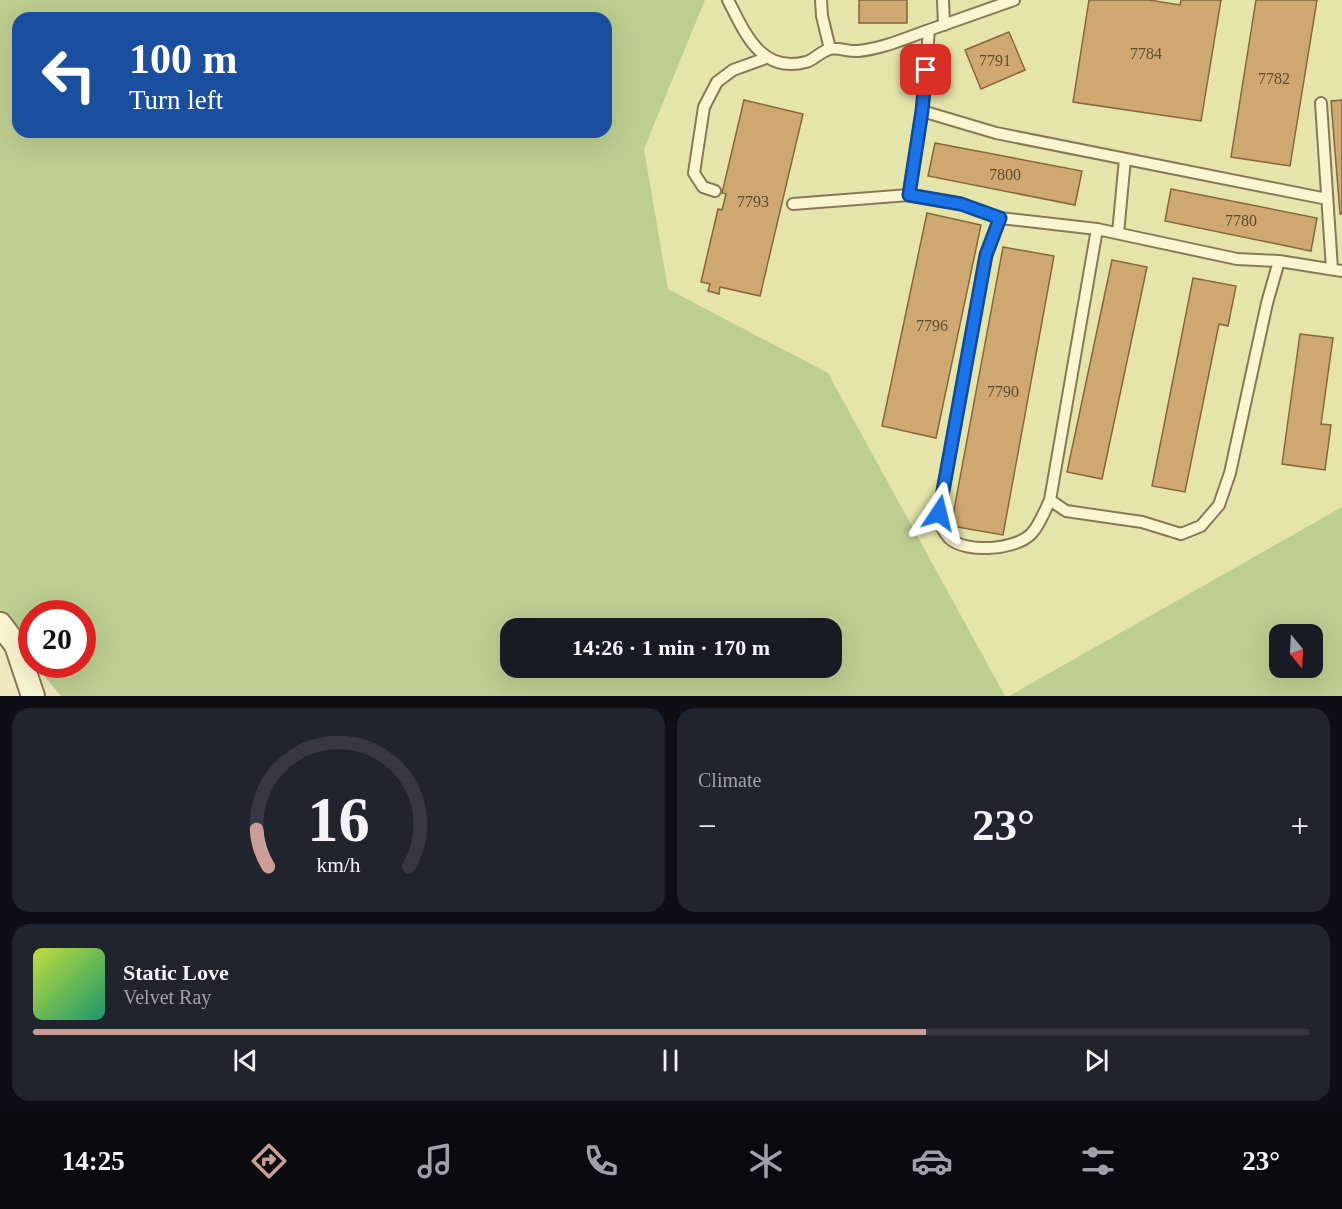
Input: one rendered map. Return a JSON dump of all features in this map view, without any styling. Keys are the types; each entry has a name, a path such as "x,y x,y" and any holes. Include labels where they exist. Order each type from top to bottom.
{"street":[{"path":"0,624 16,645 33,696"}],"lane":[{"path":"728,0 745,32 766,58 786,66 808,62 830,49 857,51 882,46 1014,0"},
{"path":"821,0 822,16 830,49"},
{"path":"943,0 944,25"},
{"path":"909,195 922,111 929,30"},
{"path":"715,191 702,187 694,173 704,107 717,82 733,70 766,58"},
{"path":"793,204 909,195 961,204 1000,218 1097,229 1236,259 1279,261 1337,270 1327,199 1321,103"},
{"path":"922,111 996,133 1327,199"},
{"path":"1118,233 1125,159"},
{"path":"1000,218 986,255 939,513 940,525 950,538 963,546 997,548 1014,544 1031,534 1050,500 1097,229"},
{"path":"1050,500 1066,511 1142,522 1181,534 1202,526 1219,506 1230,473 1267,303 1279,261"}],"green space":[{"path":"0,0 705,0 644,149 668,289 828,373 1005,696 61,696 46,678 96,678 96,600 18,600 18,644 0,622"},
{"path":"705,0 1342,0 1342,507 1009,696 1005,696 828,373 668,289 644,149"},
{"path":"1342,507 1342,696 1009,696"}],"building":[{"path":"859,0 907,0 907,23 859,23"},
{"path":"1089,0 1149,0 1180,5 1181,0 1221,0 1201,121 1073,102"},
{"path":"1256,0 1317,0 1290,166 1231,157"},
{"path":"1009,32 1025,70 981,89 965,50"},
{"path":"744,100 803,114 760,296 720,287 719,294 708,291 710,284 701,282 718,209 722,210 726,194 722,193"},
{"path":"1342,100 1342,214 1340,214 1331,101"},
{"path":"935,143 1082,171 1075,205 928,176"},
{"path":"1171,189 1317,218 1311,251 1165,221"},
{"path":"927,213 981,225 936,438 882,426"},
{"path":"1003,247 1054,256 1003,535 951,526"},
{"path":"1112,260 1147,267 1102,479 1067,472"},
{"path":"1193,278 1236,286 1228,326 1219,324 1185,492 1152,486"},
{"path":"1300,334 1333,338 1321,424 1331,425 1325,470 1282,464"}],"route":[{"path":"926,70 909,195 961,204 1000,218 986,255 939,513"}]}
